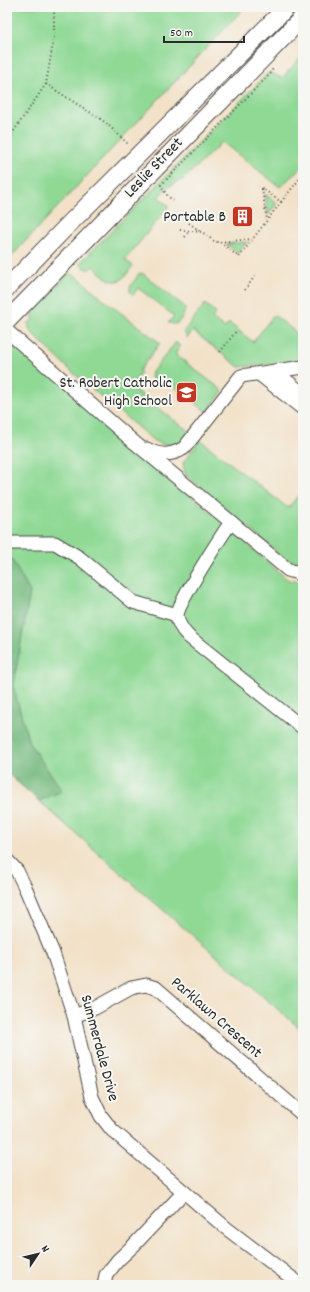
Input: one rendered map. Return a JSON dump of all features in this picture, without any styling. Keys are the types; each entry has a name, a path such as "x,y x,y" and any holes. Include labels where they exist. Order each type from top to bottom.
{"main road":[{"name":"Leslie Street","path":"7,288 70,223 287,7"},
{"name":"Leslie Street","path":"7,321 303,17"}],"street":[{"path":"7,331 135,442 288,570 298,573 303,571"},
{"path":"135,442 151,452 160,454 176,453 184,448 241,376 297,368 303,378"},
{"path":"275,371 303,394"},
{"path":"259,374 303,409"},
{"path":"231,522 213,548 183,602 177,615 180,628 189,637 303,728"},
{"path":"7,543 55,542 80,558 133,602 177,615"},
{"name":"Summerdale Drive","path":"7,860 17,871 25,886 53,953 74,1016 92,1097 101,1116 112,1130 226,1228 301,1285"},
{"name":"Parklawn Crescent","path":"74,1016 95,1008 130,988 140,985 156,988 303,1115"},
{"path":"104,1285 110,1269 184,1192"}],"path":[{"path":"7,141 46,84 54,38 54,7"},
{"path":"173,201 160,185 271,73 274,67"},
{"path":"46,84 105,122 138,155"},
{"path":"220,242 239,257 301,177"},
{"path":"259,186 281,202"},
{"path":"262,188 267,220"},
{"path":"189,223 215,242 252,239"},
{"path":"180,230 202,232"},
{"path":"184,237 189,231"},
{"path":"244,290 255,276"},
{"path":"220,352 238,330"}],"green space":[{"path":"7,7 245,7 7,261"},
{"path":"303,55 303,166 280,187 222,142 184,179 168,187 158,197 169,206 125,260 133,266 122,279 118,281 110,280 93,266 89,270 79,264 269,72 282,78"},
{"path":"265,194 277,203 268,215"},
{"path":"247,242 238,253 226,244"},
{"path":"69,273 79,278 108,303 160,343 139,371 141,373 131,387 191,433 177,445 162,444 154,441 71,371 30,331 28,323 33,321 33,313"},
{"path":"142,273 185,307 185,312 179,322 175,324 168,323 174,316 138,288 133,295 130,292 130,287 139,274"},
{"path":"205,304 216,313 212,318 225,328 229,323 253,342 274,315 303,338 303,361 239,367 193,331 187,338 184,331"},
{"path":"176,342 180,347 175,354 223,391 207,412 159,375 154,381 151,378 152,372"},
{"path":"11,346 32,356 288,580 303,582 303,1031 39,801 62,790 29,743 13,686 30,592 7,551 7,349"},
{"path":"200,440 288,508 303,490 303,507 299,511 303,514 303,560 297,562 284,558 185,474 183,463"},
{"path":"7,551 30,592 13,686 29,743 62,791 39,801 7,773"}],"place":[{"name":"Portable B","path":"242,217"},
{"name":"St. Robert Catholic High School","path":"187,392"}]}
